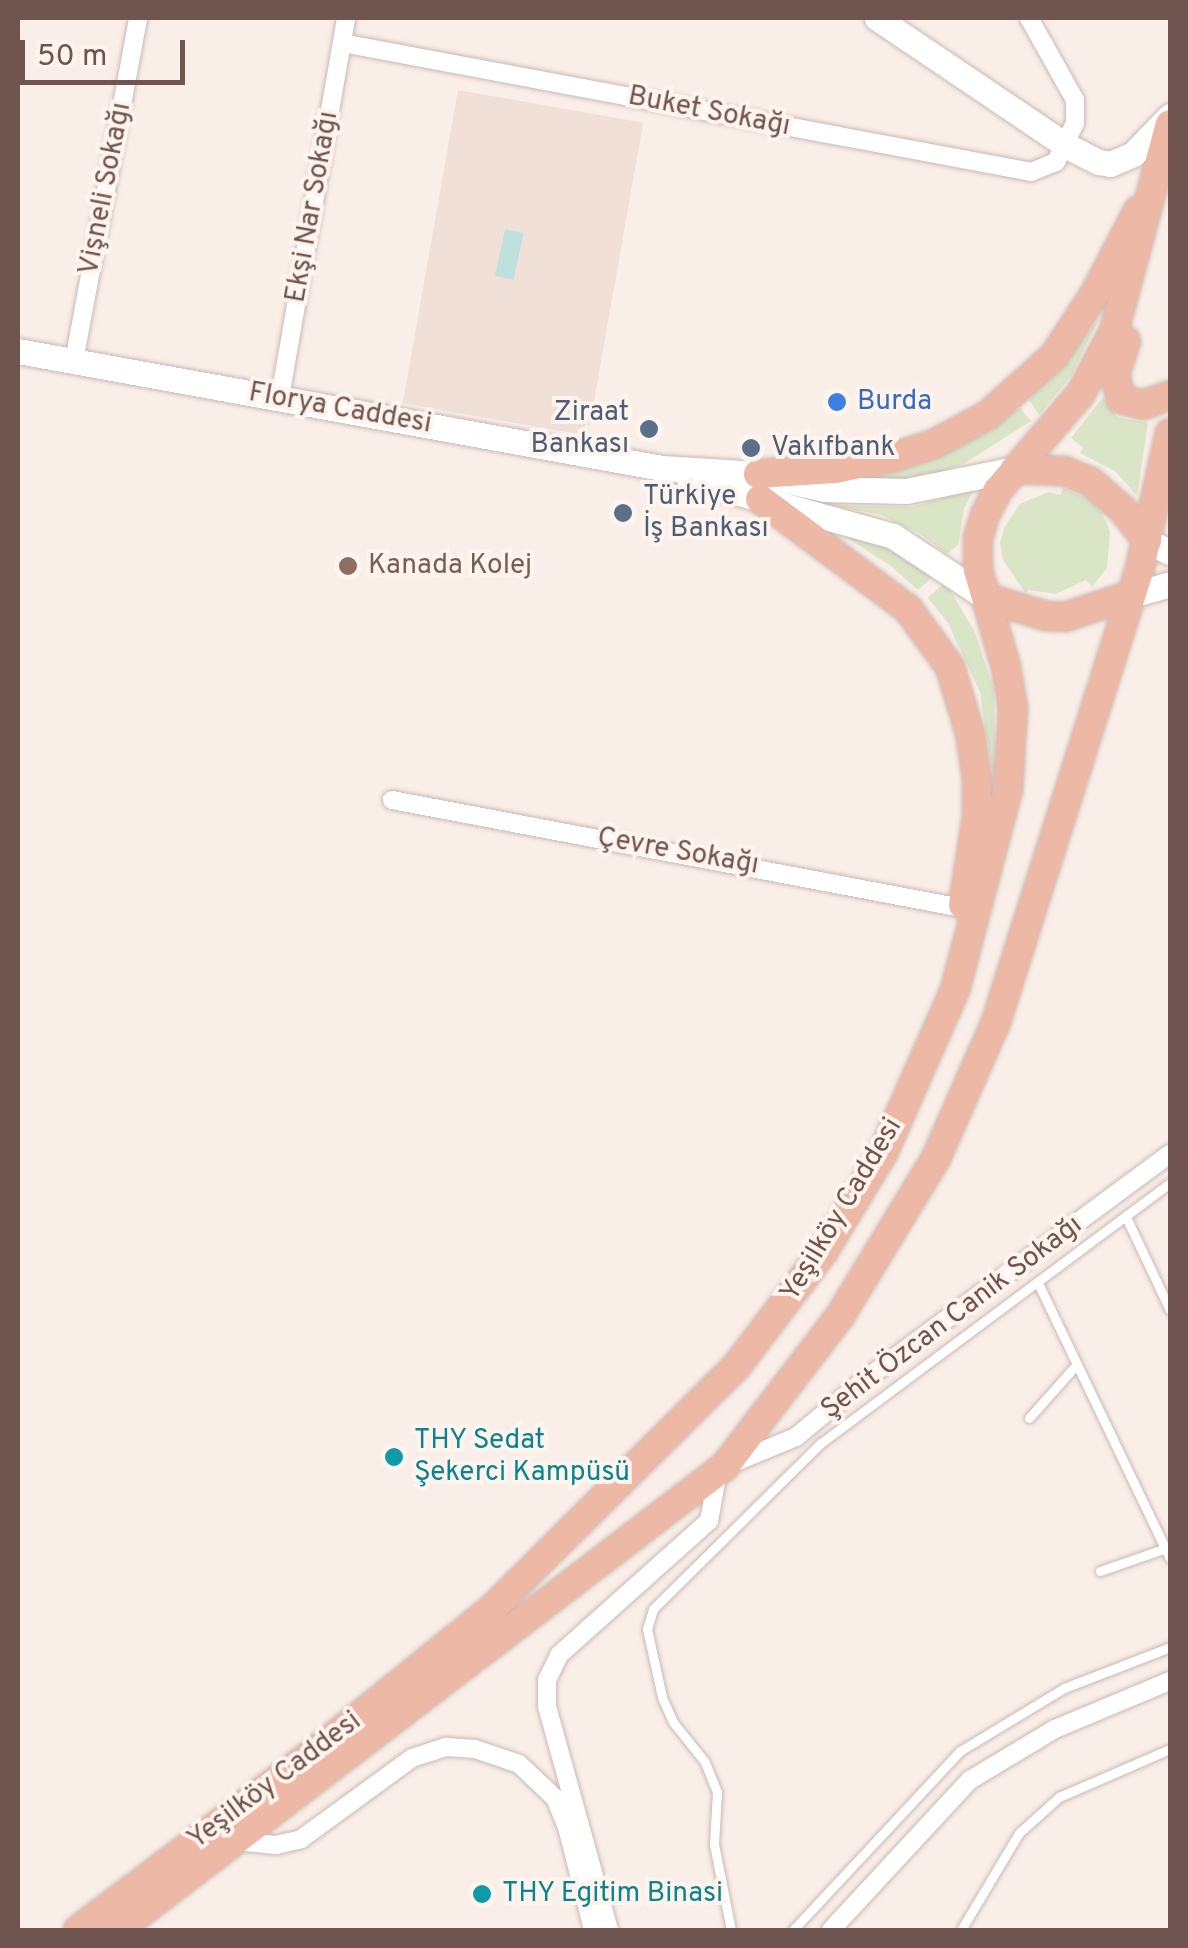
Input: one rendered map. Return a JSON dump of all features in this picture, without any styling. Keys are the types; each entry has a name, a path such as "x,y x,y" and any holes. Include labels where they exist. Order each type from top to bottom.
{"highway":[{"name":"Yeşilköy Caddesi","path":"78,1930 317,1750 493,1608 736,1367 823,1252 883,1153 955,990 1000,827 1012,752 1006,667 978,570 978,538 998,490 1080,393 1114,331 1170,124"},
{"path":"759,486 934,444 988,416 1034,378 1076,325 1158,175"},
{"path":"1128,290 1128,335 1114,374 1115,390 1130,405 1144,405 1170,395"},
{"name":"Yeşilköy Caddesi","path":"118,1930 722,1469 840,1316 898,1226 968,1091 1028,924 1128,596 1159,546 1170,433"},
{"path":"1015,469 1064,472 1091,482 1159,546"},
{"path":"759,486 908,608 950,667 970,732 977,778 977,817 962,908 955,990"},
{"path":"987,598 1046,616 1065,617 1128,596"}],"main road":[{"path":"877,18 1088,158 1110,164 1133,154 1170,116"},
{"name":"Florya Caddesi","path":"18,351 759,486 876,493 1015,469"},
{"name":"Florya Caddesi","path":"759,486 893,536 987,598"},
{"path":"1128,596 1170,584"}],"street":[{"name":"Vişneli Sokağı","path":"74,361 138,18"},
{"name":"Ekşi Nar Sokağı","path":"280,398 346,18"},
{"path":"1028,18 1075,100 1075,124 1065,145"},
{"name":"Buket Sokağı","path":"342,43 1031,172 1056,162 1065,145"},
{"name":"Çevre Sokağı","path":"392,800 962,908"},
{"name":"Şehit Özcan Canik Sokağı","path":"722,1469 796,1437 867,1378 1170,1154"},
{"path":"609,1930 547,1708 546,1680 559,1655 708,1521 722,1469"},
{"path":"831,1930 970,1780 1056,1729 1170,1681"},
{"path":"236,1841 276,1845 302,1839 412,1758 446,1747 475,1748 519,1764 555,1798 568,1831 593,1930"}],"lane":[{"path":"731,1930 714,1844 718,1792 705,1762 667,1710 647,1628 658,1602 821,1443 1170,1184"},
{"path":"1126,1217 1170,1310"},
{"path":"1038,1283 1168,1553 1100,1571"},
{"path":"1030,1418 1077,1364"},
{"path":"793,1930 960,1751 1064,1688 1170,1647"},
{"path":"960,1930 1019,1832 1059,1797 1170,1749"}],"shaded area":[{"path":"458,90 643,123 588,436 403,403"}],"green space":[{"path":"1099,319 1071,376 1039,415 1029,400"},
{"path":"1103,397 1117,417 1148,423 1137,496 1115,471 1080,453 1083,448 1071,438"},
{"path":"1020,408 1031,421 965,463 930,476 893,482 853,480 959,447"},
{"path":"1063,488 1089,499 1102,513 1110,531 1107,568 1092,587 1086,580 1056,594 1028,590 1026,594 1003,560 1000,543 1005,526 1020,504 1048,492 1060,495"},
{"path":"974,489 964,509 958,545 947,554 919,533 881,515 831,505 911,507"},
{"path":"835,530 881,539 936,574 918,590 891,566"},
{"path":"945,582 975,632 994,690 996,770 992,773 980,692 948,623 928,598"}],"water":[{"path":"505,229 524,233 514,280 495,276"}],"place":[{"name":"Burda","path":"837,402"},
{"name":"Ziraat Bankası","path":"649,429"},
{"name":"Vakıfbank","path":"751,448"},
{"name":"Türkiye İş Bankası","path":"623,513"},
{"name":"Kanada Kolej","path":"348,566"},
{"name":"THY Sedat Şekerci Kampüsü","path":"394,1457"},
{"name":"THY Egitim Binasi","path":"482,1894"}]}
